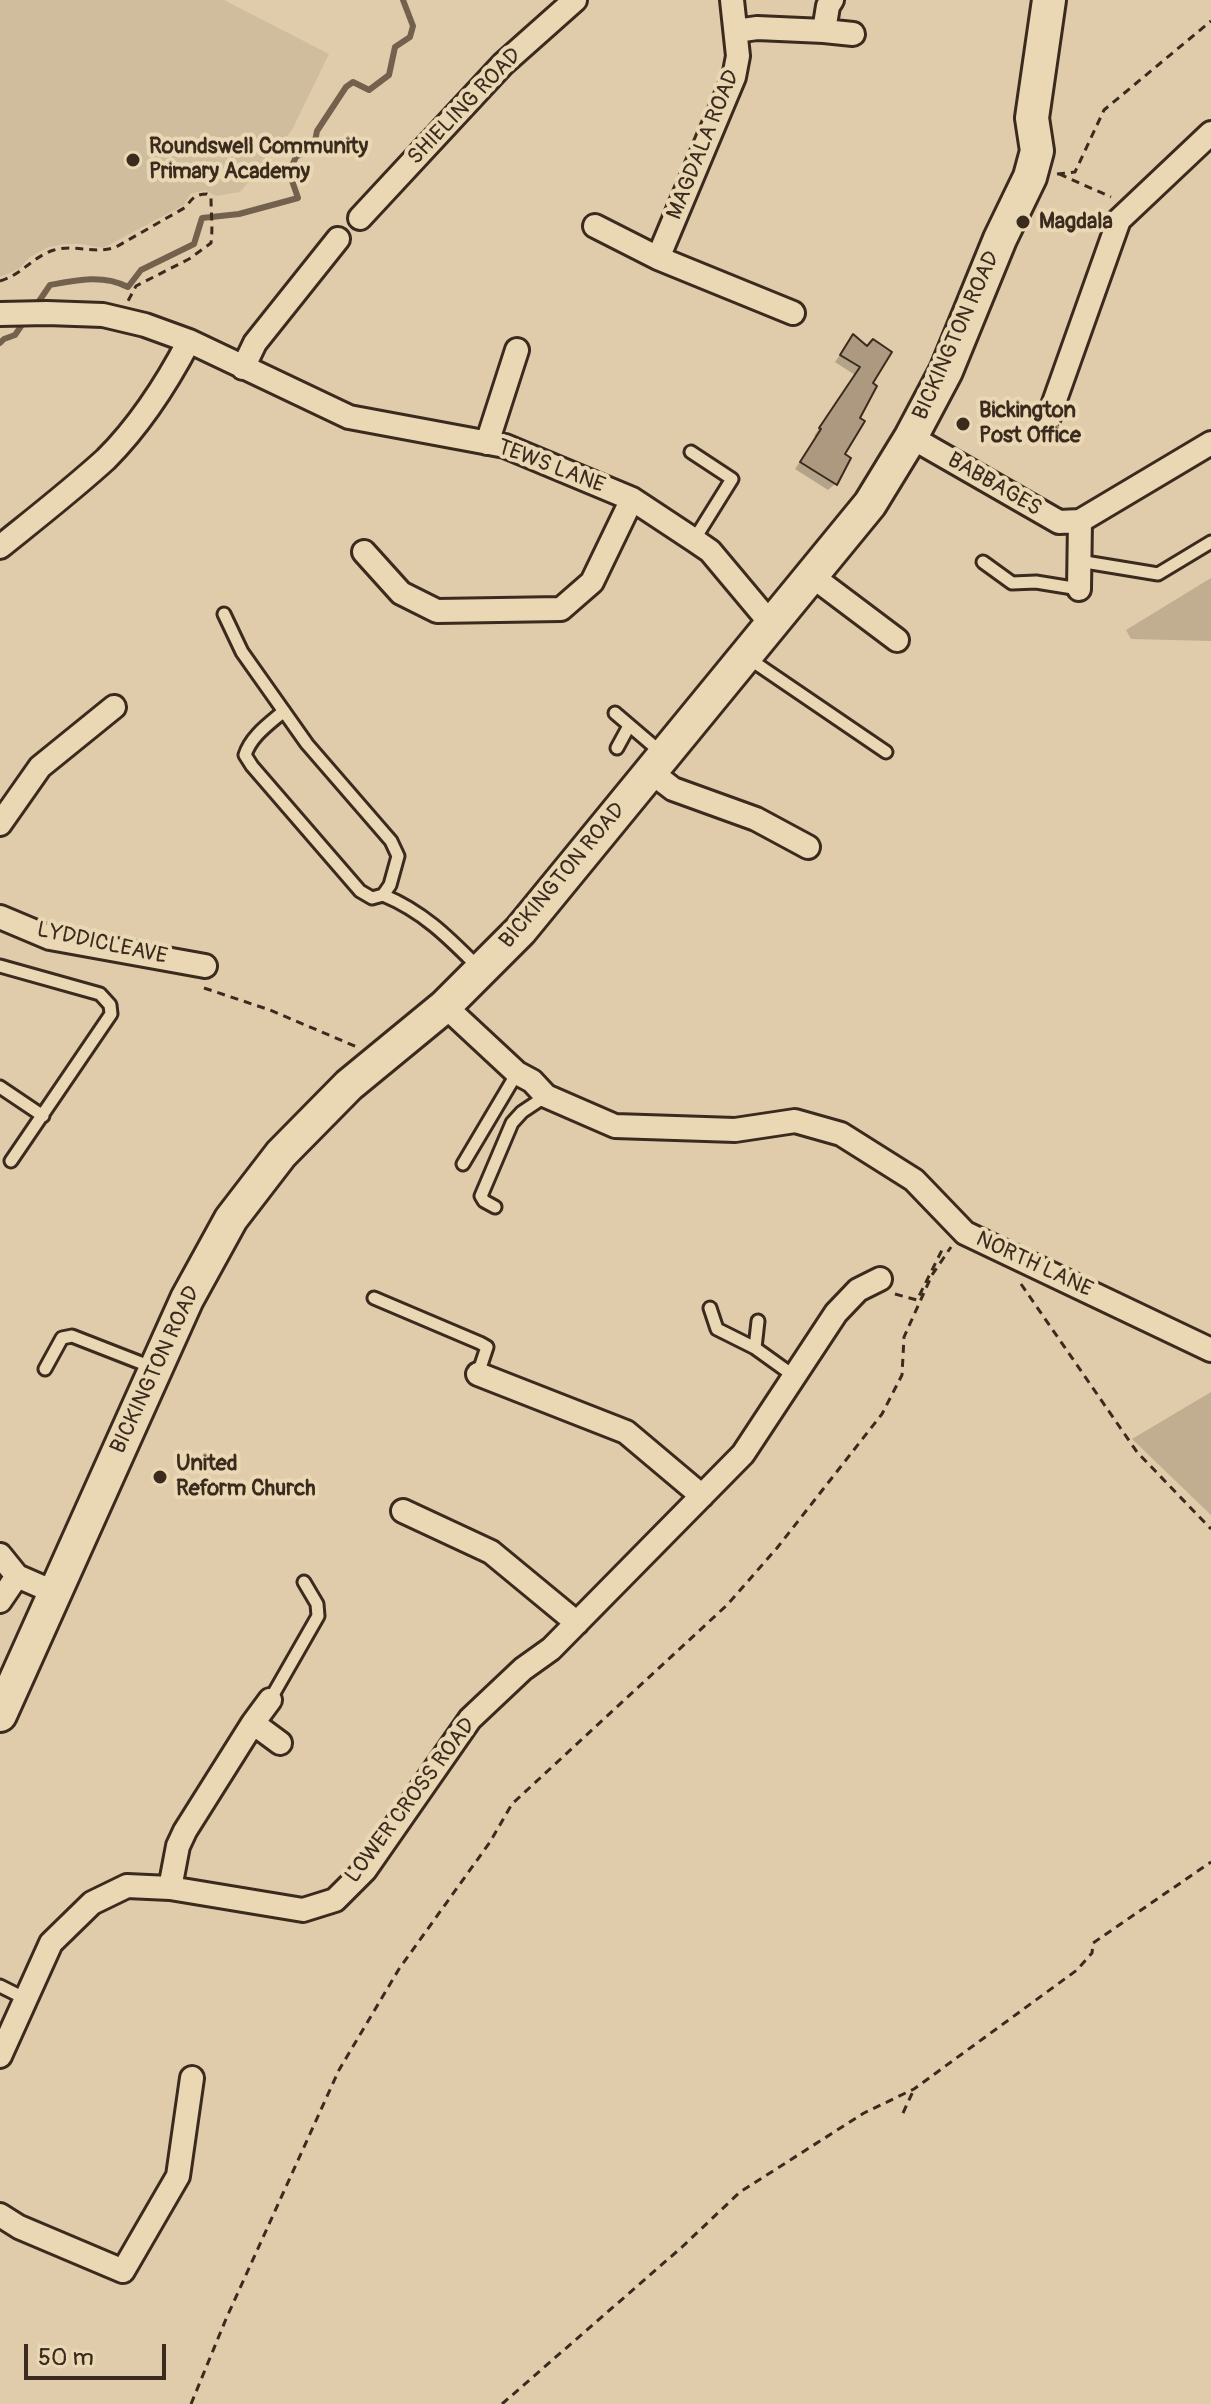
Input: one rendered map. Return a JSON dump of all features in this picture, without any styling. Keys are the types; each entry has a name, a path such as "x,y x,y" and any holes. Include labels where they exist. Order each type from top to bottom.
{"main road":[{"name":"BICKINGTON ROAD","path":"0,1715 187,1299 231,1219 281,1154 349,1085 445,1006 520,931 870,504 911,437 946,371 1000,239 1044,175 1032,118 1049,0"}],"street":[{"name":"SHIELING ROAD","path":"360,218 503,64 575,0"},
{"name":"MAGDALA ROAD","path":"658,258 734,77 738,56 732,0"},
{"path":"824,31 832,0"},
{"path":"736,31 757,28 853,34"},
{"path":"1046,425 1119,220 1211,133"},
{"path":"595,226 658,258 793,313"},
{"path":"243,368 255,343 338,239"},
{"name":"TEWS LANE","path":"9,315 103,315 145,325 189,341 349,417 505,446 632,499 694,540 710,551 772,625"},
{"path":"0,547 108,457 141,416 189,341"},
{"path":"487,443 517,350"},
{"name":"BABBAGES","path":"911,437 1059,522 1080,521"},
{"path":"1079,589 1080,521 1211,443"},
{"path":"364,552 401,593 437,611 561,609 592,582 632,499"},
{"path":"812,576 897,640"},
{"path":"0,824 40,767 114,707"},
{"path":"658,764 673,789 756,819 808,847"},
{"name":"LYDDICLEAVE","path":"0,917 50,938 203,977"},
{"name":"NORTH LANE","path":"445,1006 546,1096 615,1126 735,1130 795,1121 841,1134 914,1180 961,1230 1211,1350"},
{"name":"LOWER CROSS ROAD","path":"0,2056 7,2022 26,1999 51,1943 92,1903 127,1886 170,1888 303,1910 335,1900 365,1870 470,1719 523,1669 551,1649 743,1454 836,1313 858,1290 874,1282"},
{"path":"478,1374 626,1432 702,1496"},
{"path":"403,1511 491,1552 577,1623"},
{"path":"0,1555 17,1576 56,1593"},
{"path":"0,1601 17,1576"},
{"path":"170,1888 178,1846 185,1831 270,1700"},
{"path":"253,1723 280,1743"},
{"path":"0,2215 19,2227 123,2271 178,2176 192,2078"}],"lane":[{"path":"691,452 732,479 694,540"},
{"path":"1079,561 1158,574 1211,542"},
{"path":"983,562 1012,583 1036,582 1079,589"},
{"path":"224,614 242,652 307,744 391,841 398,856 390,885 383,895"},
{"path":"746,657 886,752"},
{"path":"284,711 248,745 245,755 252,766 360,891 372,898 383,895 408,905 435,924 481,970"},
{"path":"615,713 658,764"},
{"path":"617,748 629,726"},
{"path":"0,966 100,994 110,1005 111,1014 11,1161"},
{"path":"463,1164 517,1073"},
{"path":"0,1087 43,1116"},
{"path":"495,1207 481,1196 512,1123 546,1096"},
{"path":"374,1298 487,1347 478,1374"},
{"path":"710,1308 717,1329 755,1348 794,1376"},
{"path":"755,1348 758,1321"},
{"path":"45,1369 62,1338 72,1336 155,1368"},
{"path":"270,1700 318,1616 317,1604 304,1582"},
{"path":"0,1986 26,1999"}],"path":[{"path":"1044,175 1075,172 1104,110 1211,21"},
{"path":"1044,175 1133,207"},
{"path":"0,281 17,275 32,261 50,251 81,247 106,251 116,247 186,207 193,198 207,194 211,198 211,243 189,259 136,286 119,319"},
{"path":"203,977 270,1010 354,1045 379,1061"},
{"path":"191,2404 238,2291 339,2070 399,1969 490,1842 512,1804 727,1605 777,1548 882,1414 902,1375 904,1337 932,1275 961,1230"},
{"path":"874,1282 917,1300 942,1250 947,1252"},
{"path":"1022,1285 1137,1452 1211,1529"},
{"path":"502,2404 682,2247 740,2192 864,2113 914,2089 1077,1970 1092,1953 1093,1943 1211,1862"},
{"path":"903,2113 914,2089"}],"shaded area":[{"name":"Roundswell Community Primary Academy","path":"0,0 224,0 329,54 292,130 240,192 216,196 205,190 190,194 184,205 103,248 81,244 49,247 30,257 19,269 0,277"},
{"path":"1211,578 1211,641 1131,639 1126,630"},
{"path":"1211,1392 1211,1515 1132,1439"}],"building":[{"path":"853,334 867,346 873,339 892,352 873,383 877,386 860,418 865,421 845,454 851,458 837,485 800,462 860,367 840,355"}],"waterway":[{"path":"35,307 50,285 99,279 128,287 141,270 194,244 202,218 239,214 298,198 289,172 296,157 314,146 317,131 346,87 353,82 369,90 389,75 395,47 410,37 413,26 403,0"},
{"path":"0,343 15,335 26,319"}],"place":[{"name":"Roundswell Community Primary Academy","path":"133,160"},
{"name":"Magdala","path":"1023,222"},
{"name":"Bickington Post Office","path":"963,424"},
{"name":"United Reform Church","path":"160,1477"}]}
